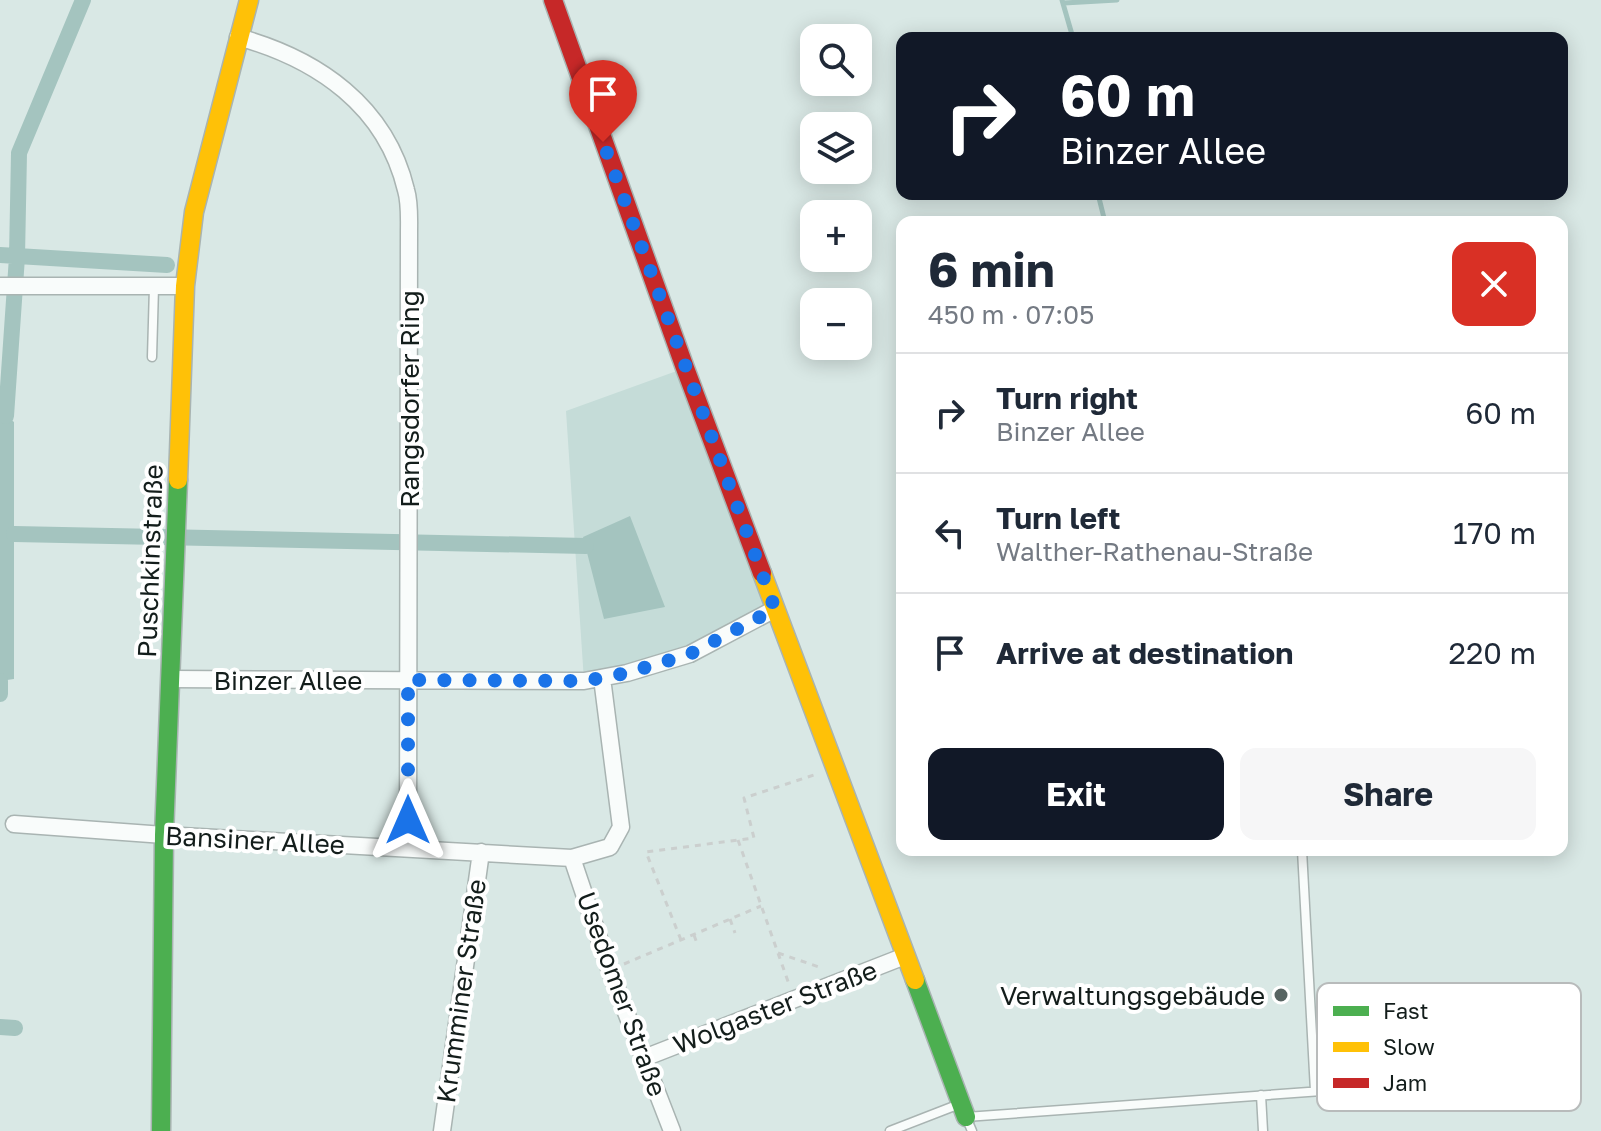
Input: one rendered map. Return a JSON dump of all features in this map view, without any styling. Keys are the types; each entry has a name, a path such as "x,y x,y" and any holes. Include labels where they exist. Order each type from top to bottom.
{"street":[{"name":"Puschkinstraße","path":"161,1131 164,835 185,286 194,212 249,0"},
{"path":"553,0 679,354 966,1117"},
{"name":"Rangsdorfer Ring","path":"238,37 284,52 348,91 376,122 394,156 407,192 408,848"},
{"path":"0,286 185,286"},
{"name":"Binzer Allee","path":"171,679 584,681 690,654 775,609"},
{"name":"Bansiner Allee","path":"14,824 572,858 610,847 621,827 602,678"},
{"name":"Krumminer Straße","path":"442,1131 481,852"},
{"name":"Usedomer Straße","path":"572,858 610,971 672,1131"},
{"name":"Wolgaster Straße","path":"644,1058 905,956"}],"lane":[{"path":"152,357 154,286"},
{"path":"890,1131 966,1117 1315,1091 1302,856"},
{"path":"1261,1095 1263,1131"}],"path":[{"path":"681,940 646,852 754,838 744,798 835,768"},
{"path":"738,840 795,999"},
{"path":"610,971 761,906"},
{"path":"730,919 735,933"},
{"path":"694,935 698,946"},
{"path":"658,950 661,959"},
{"path":"778,953 819,967"}],"shaded area":[{"path":"685,368 775,609 690,654 584,681 566,411"},
{"path":"6,416 14,422 14,679 0,681 0,418"},
{"path":"630,516 665,607 604,619 583,537"}],"waterway":[{"path":"6,416 17,257 19,153 83,0"},
{"path":"1062,0 1071,32"},
{"path":"1064,3 1117,0"},
{"path":"1100,200 1104,216"},
{"path":"0,255 167,265"},
{"path":"14,534 586,546"},
{"path":"0,681 0,694"},
{"path":"0,1027 15,1028"}],"traffic: fast":[{"path":"161,1131 164,835 178,480"},
{"path":"915,980 966,1117"}],"traffic: slow":[{"path":"178,480 185,286 194,212 249,0"},
{"path":"762,573 915,980"}],"traffic: jam":[{"path":"553,0 762,573"}],"place":[{"name":"Verwaltungsgebäude","path":"1281,995"}],"route":[{"path":"408,820 408,680 584,681 602,678 690,654 775,609 603,142"}]}
